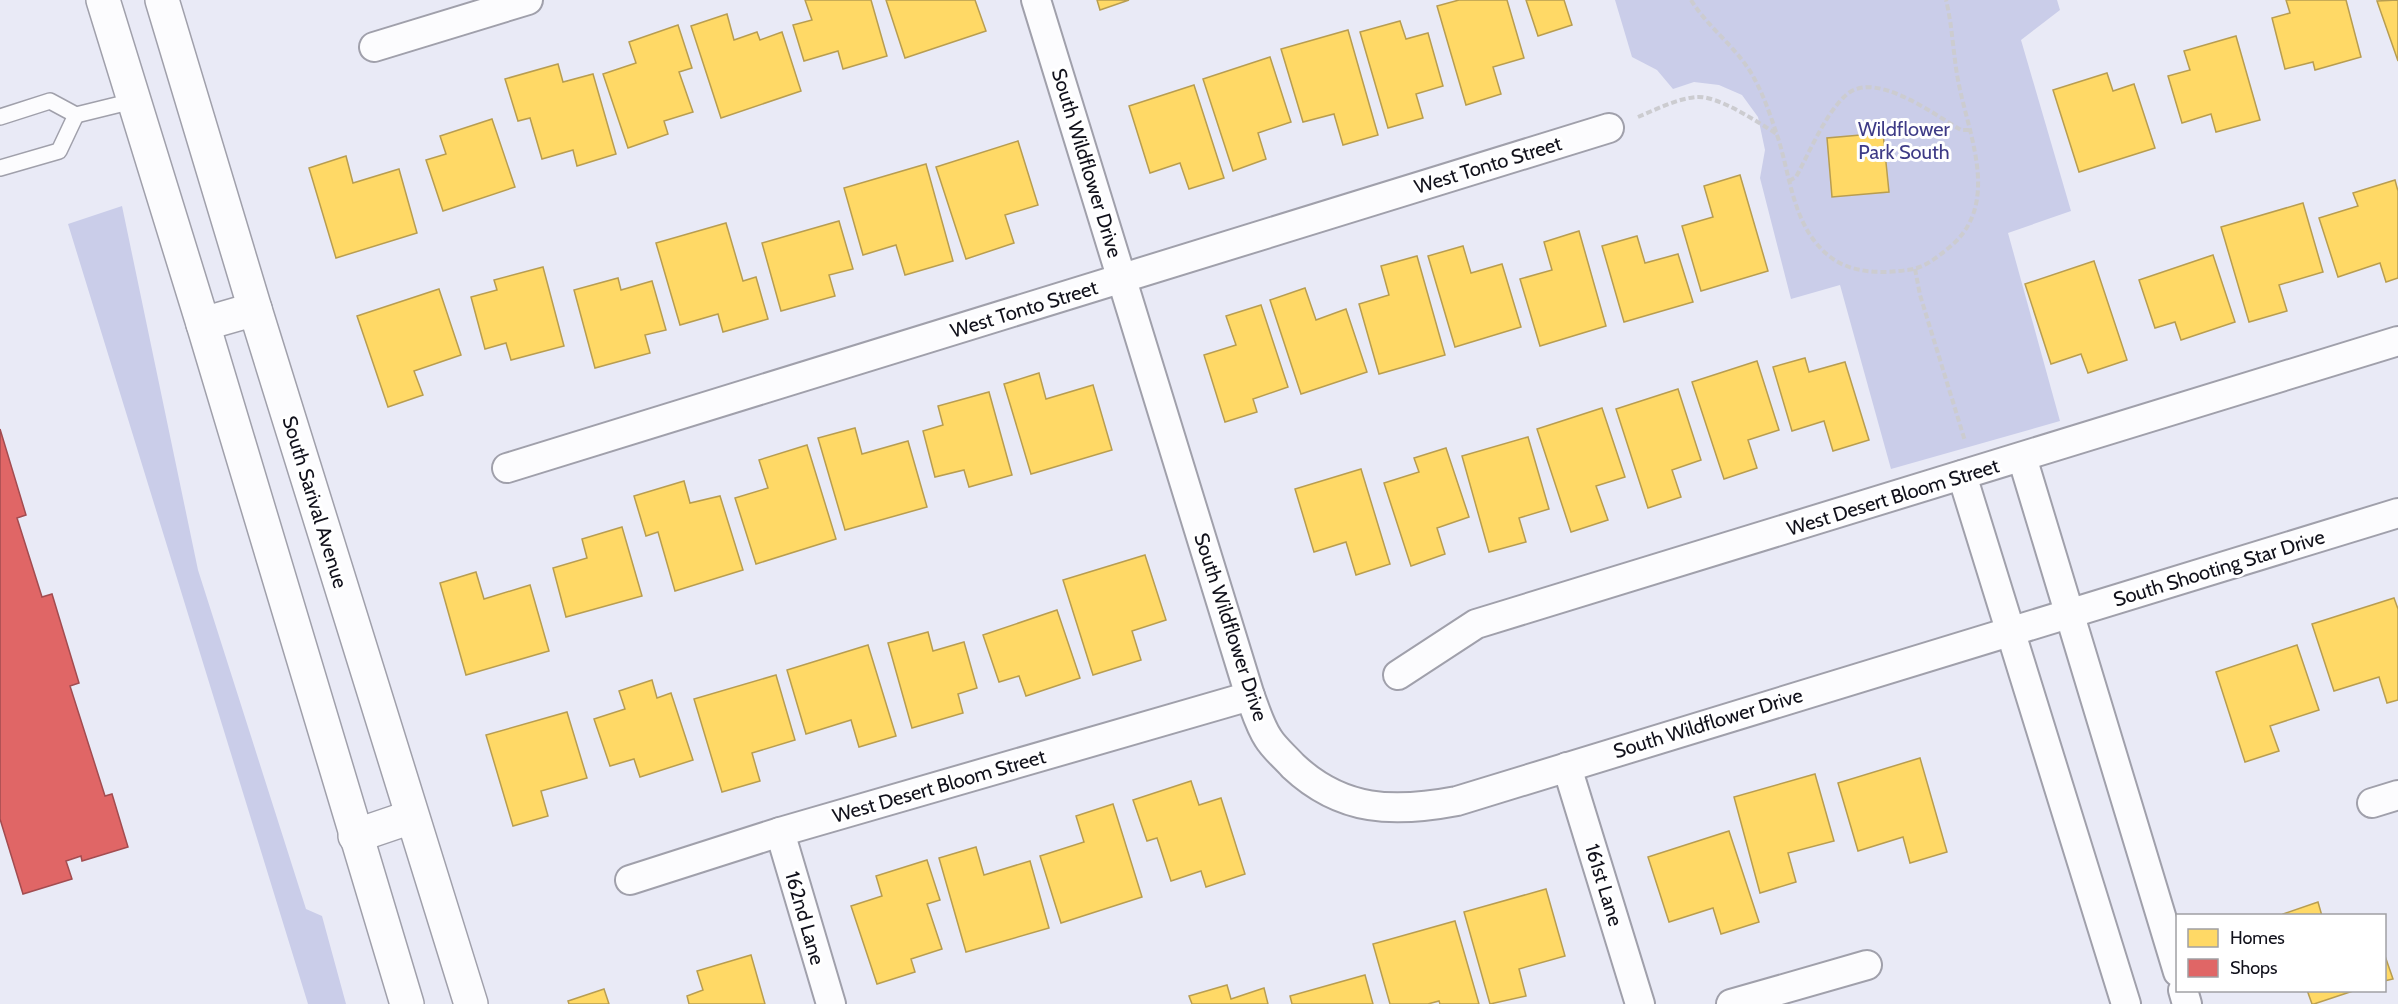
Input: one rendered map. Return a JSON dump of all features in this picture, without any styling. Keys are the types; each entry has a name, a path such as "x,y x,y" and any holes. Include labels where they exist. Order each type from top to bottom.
{"main road":[{"path":"103,0 203,324 407,1004"},
{"name":"South Sarival Avenue","path":"162,0 411,817 471,1004"},
{"path":"203,324 255,309"},
{"path":"355,836 411,817"}],"street":[{"path":"374,47 528,0"},
{"name":"South Wildflower Drive","path":"1036,0 1250,696 1268,739 1311,783 1347,801 1384,808 1422,808 1457,801 2039,623"},
{"name":"West Tonto Street","path":"507,468 1610,128"},
{"name":"West Desert Bloom Street","path":"1398,675 1476,624 2398,341"},
{"path":"2022,457 2176,965"},
{"path":"1968,473 2010,632 2126,1004"},
{"name":"South Shooting Star Drive","path":"2039,623 2398,513"},
{"name":"West Desert Bloom Street","path":"630,880 780,832 1250,696"},
{"name":"161st Lane","path":"1567,766 1640,1004"},
{"name":"162nd Lane","path":"780,832 831,1004"},
{"path":"1731,1004 1867,964"}],"lane":[{"path":"0,117 50,101 76,115 134,101"},
{"path":"0,168 59,151 76,115"}],"path":[{"path":"1691,0 1715,33 1737,54 1753,77 1777,134 1798,213 1814,240 1829,256 1849,267 1877,272 1915,269 1934,259 1951,247 1966,229 1976,208 1979,188 1978,163 1959,86 1946,0"},
{"path":"1789,181 1796,177 1833,110 1845,95 1858,87 1872,86 1887,90 1961,130 1970,130"},
{"path":"1610,128 1682,99 1700,97 1732,108 1777,134"},
{"path":"1915,269 1968,473"}],"green space":[{"name":"Wildflower Park South","path":"1615,0 2057,0 2060,10 2021,40 2071,211 2008,233 2060,421 1891,469 1840,285 1791,299 1760,178 1765,150 1758,117 1742,95 1719,85 1694,82 1673,89 1657,70 1632,57"},
{"path":"122,206 198,570 306,909 322,916 346,1004 308,1004 68,224"}],"building: Homes":[{"path":"805,0 871,0 887,56 843,69 838,51 804,61 793,25 812,20"},
{"path":"886,0 975,0 986,31 905,58"},
{"path":"1097,0 1129,0 1100,10"},
{"path":"1459,0 1507,0 1524,58 1493,67 1501,94 1466,105 1437,6"},
{"path":"1526,0 1564,0 1572,25 1538,36"},
{"path":"2286,0 2346,0 2361,57 2315,70 2313,62 2285,69 2272,18 2290,13"},
{"path":"2398,0 2398,61 2377,1"},
{"path":"727,14 734,40 757,32 760,40 782,32 801,91 721,118 691,26"},
{"path":"1400,21 1406,39 1428,33 1443,86 1416,94 1423,118 1388,128 1360,32"},
{"path":"678,25 692,68 679,72 693,112 664,121 668,134 628,148 603,74 636,63 629,42"},
{"path":"1348,30 1378,135 1343,145 1334,114 1303,122 1281,49"},
{"path":"2236,36 2260,120 2216,132 2211,114 2182,123 2168,76 2190,70 2184,51"},
{"path":"1270,57 1291,122 1258,133 1266,159 1233,171 1203,79"},
{"path":"558,64 563,82 593,74 616,154 577,166 573,150 542,159 530,118 518,121 505,79"},
{"path":"2107,73 2113,91 2134,84 2155,148 2079,172 2053,90"},
{"path":"1194,85 1224,178 1189,189 1180,163 1150,173 1129,106"},
{"path":"492,119 515,187 443,211 426,160 446,154 440,136"},
{"path":"1883,133 1889,192 1832,197 1827,138"},
{"path":"1018,141 1038,205 1005,215 1014,243 966,259 936,167"},
{"path":"346,156 353,183 399,169 417,233 336,258 309,168"},
{"path":"926,164 953,261 905,275 896,245 863,255 844,188"},
{"path":"1740,175 1768,271 1701,291 1682,226 1713,217 1704,186"},
{"path":"2395,180 2398,191 2398,278 2386,282 2380,263 2338,277 2319,218 2358,206 2353,193"},
{"path":"2303,203 2323,272 2279,285 2287,311 2249,322 2221,227"},
{"path":"839,221 853,269 829,275 835,296 781,311 762,243"},
{"path":"726,223 743,281 756,277 768,319 723,332 718,314 680,325 656,243"},
{"path":"1579,231 1606,326 1540,346 1520,279 1552,270 1544,242"},
{"path":"1637,236 1645,263 1678,254 1693,302 1624,322 1602,246"},
{"path":"1463,246 1471,273 1502,264 1521,327 1455,347 1428,256"},
{"path":"2213,255 2235,322 2181,340 2175,322 2155,328 2139,280"},
{"path":"1417,256 1445,355 1379,374 1359,304 1389,295 1381,266"},
{"path":"2094,261 2127,360 2088,373 2081,354 2051,364 2025,284"},
{"path":"543,267 564,346 511,360 506,343 485,349 471,297 497,290 494,280"},
{"path":"618,278 621,290 652,281 666,330 645,335 650,353 595,368 574,290"},
{"path":"1305,288 1316,320 1346,309 1367,372 1301,394 1270,300"},
{"path":"439,289 461,355 414,371 423,395 388,407 357,316"},
{"path":"1261,305 1288,387 1253,399 1257,412 1225,422 1204,355 1236,345 1226,316"},
{"path":"1805,358 1809,372 1845,362 1869,440 1833,451 1824,421 1792,431 1773,367"},
{"path":"1757,361 1779,430 1748,440 1757,468 1724,479 1692,382"},
{"path":"1039,373 1046,399 1093,385 1112,450 1031,474 1004,384"},
{"path":"1678,389 1701,460 1672,470 1681,497 1648,508 1616,409"},
{"path":"989,392 1012,475 969,487 964,470 935,477 923,431 943,425 938,406"},
{"path":"1602,408 1625,477 1596,486 1608,520 1571,532 1537,429"},
{"path":"855,428 862,454 908,441 927,507 845,530 818,438"},
{"path":"1528,437 1549,509 1519,518 1526,542 1489,552 1462,456"},
{"path":"807,445 836,539 756,564 735,498 768,488 759,460"},
{"path":"1446,448 1469,517 1437,528 1445,554 1411,566 1384,483 1419,472 1414,458"},
{"path":"1361,469 1390,564 1356,575 1346,542 1314,552 1295,489"},
{"path":"684,481 690,503 720,496 743,570 675,591 658,532 646,536 634,496"},
{"path":"622,527 642,596 566,617 553,568 587,558 582,539"},
{"path":"1145,555 1166,620 1132,631 1141,660 1093,675 1063,580"},
{"path":"476,572 484,599 530,585 549,651 466,675 440,583"},
{"path":"2394,598 2398,609 2398,700 2387,703 2379,677 2334,691 2312,624"},
{"path":"1057,610 1080,678 1026,696 1019,676 999,682 983,635"},
{"path":"928,632 933,651 964,642 977,688 958,694 963,713 912,728 888,643"},
{"path":"868,645 896,736 859,747 851,720 806,734 787,670"},
{"path":"2297,645 2319,710 2270,726 2279,751 2245,762 2216,672"},
{"path":"776,675 795,740 752,753 760,781 722,792 694,699"},
{"path":"652,680 657,698 671,693 693,760 640,777 634,759 610,766 594,719 625,709 619,691"},
{"path":"567,712 587,778 541,791 548,816 513,826 486,735"},
{"path":"1920,758 1947,852 1910,863 1903,837 1858,851 1838,783"},
{"path":"1815,774 1834,841 1788,853 1796,882 1760,893 1734,797"},
{"path":"1191,781 1199,805 1221,798 1245,874 1206,887 1201,871 1171,881 1157,838 1147,841 1133,800"},
{"path":"1113,804 1142,897 1061,923 1040,856 1084,842 1076,816"},
{"path":"1729,831 1759,922 1721,934 1713,908 1669,922 1648,857"},
{"path":"976,847 984,875 1030,861 1049,928 966,952 939,858"},
{"path":"927,860 940,900 927,904 942,949 911,959 915,972 877,984 851,906 882,896 876,876"},
{"path":"1546,889 1565,956 1519,969 1526,996 1490,1004 1464,912"},
{"path":"2318,902 2321,914 2283,914"},
{"path":"1455,921 1479,1004 1440,1004 1439,1001 1428,1004 1390,1004 1373,944"},
{"path":"751,955 765,1004 689,1004 687,996 703,990 697,971"},
{"path":"2386,959 2393,979 2386,981"},
{"path":"1365,975 1373,1004 1292,1004 1290,996"},
{"path":"1227,985 1231,999 1264,988 1268,1004 1192,1004 1189,996"},
{"path":"604,989 609,1004 569,1004 568,1001"},
{"path":"2308,992 2350,992 2314,1004"}],"building: Shops":[{"path":"0,429 26,515 17,518 42,597 52,594 79,683 70,686 105,796 112,794 128,847 82,861 81,856 66,861 72,879 23,894 0,819"}]}
